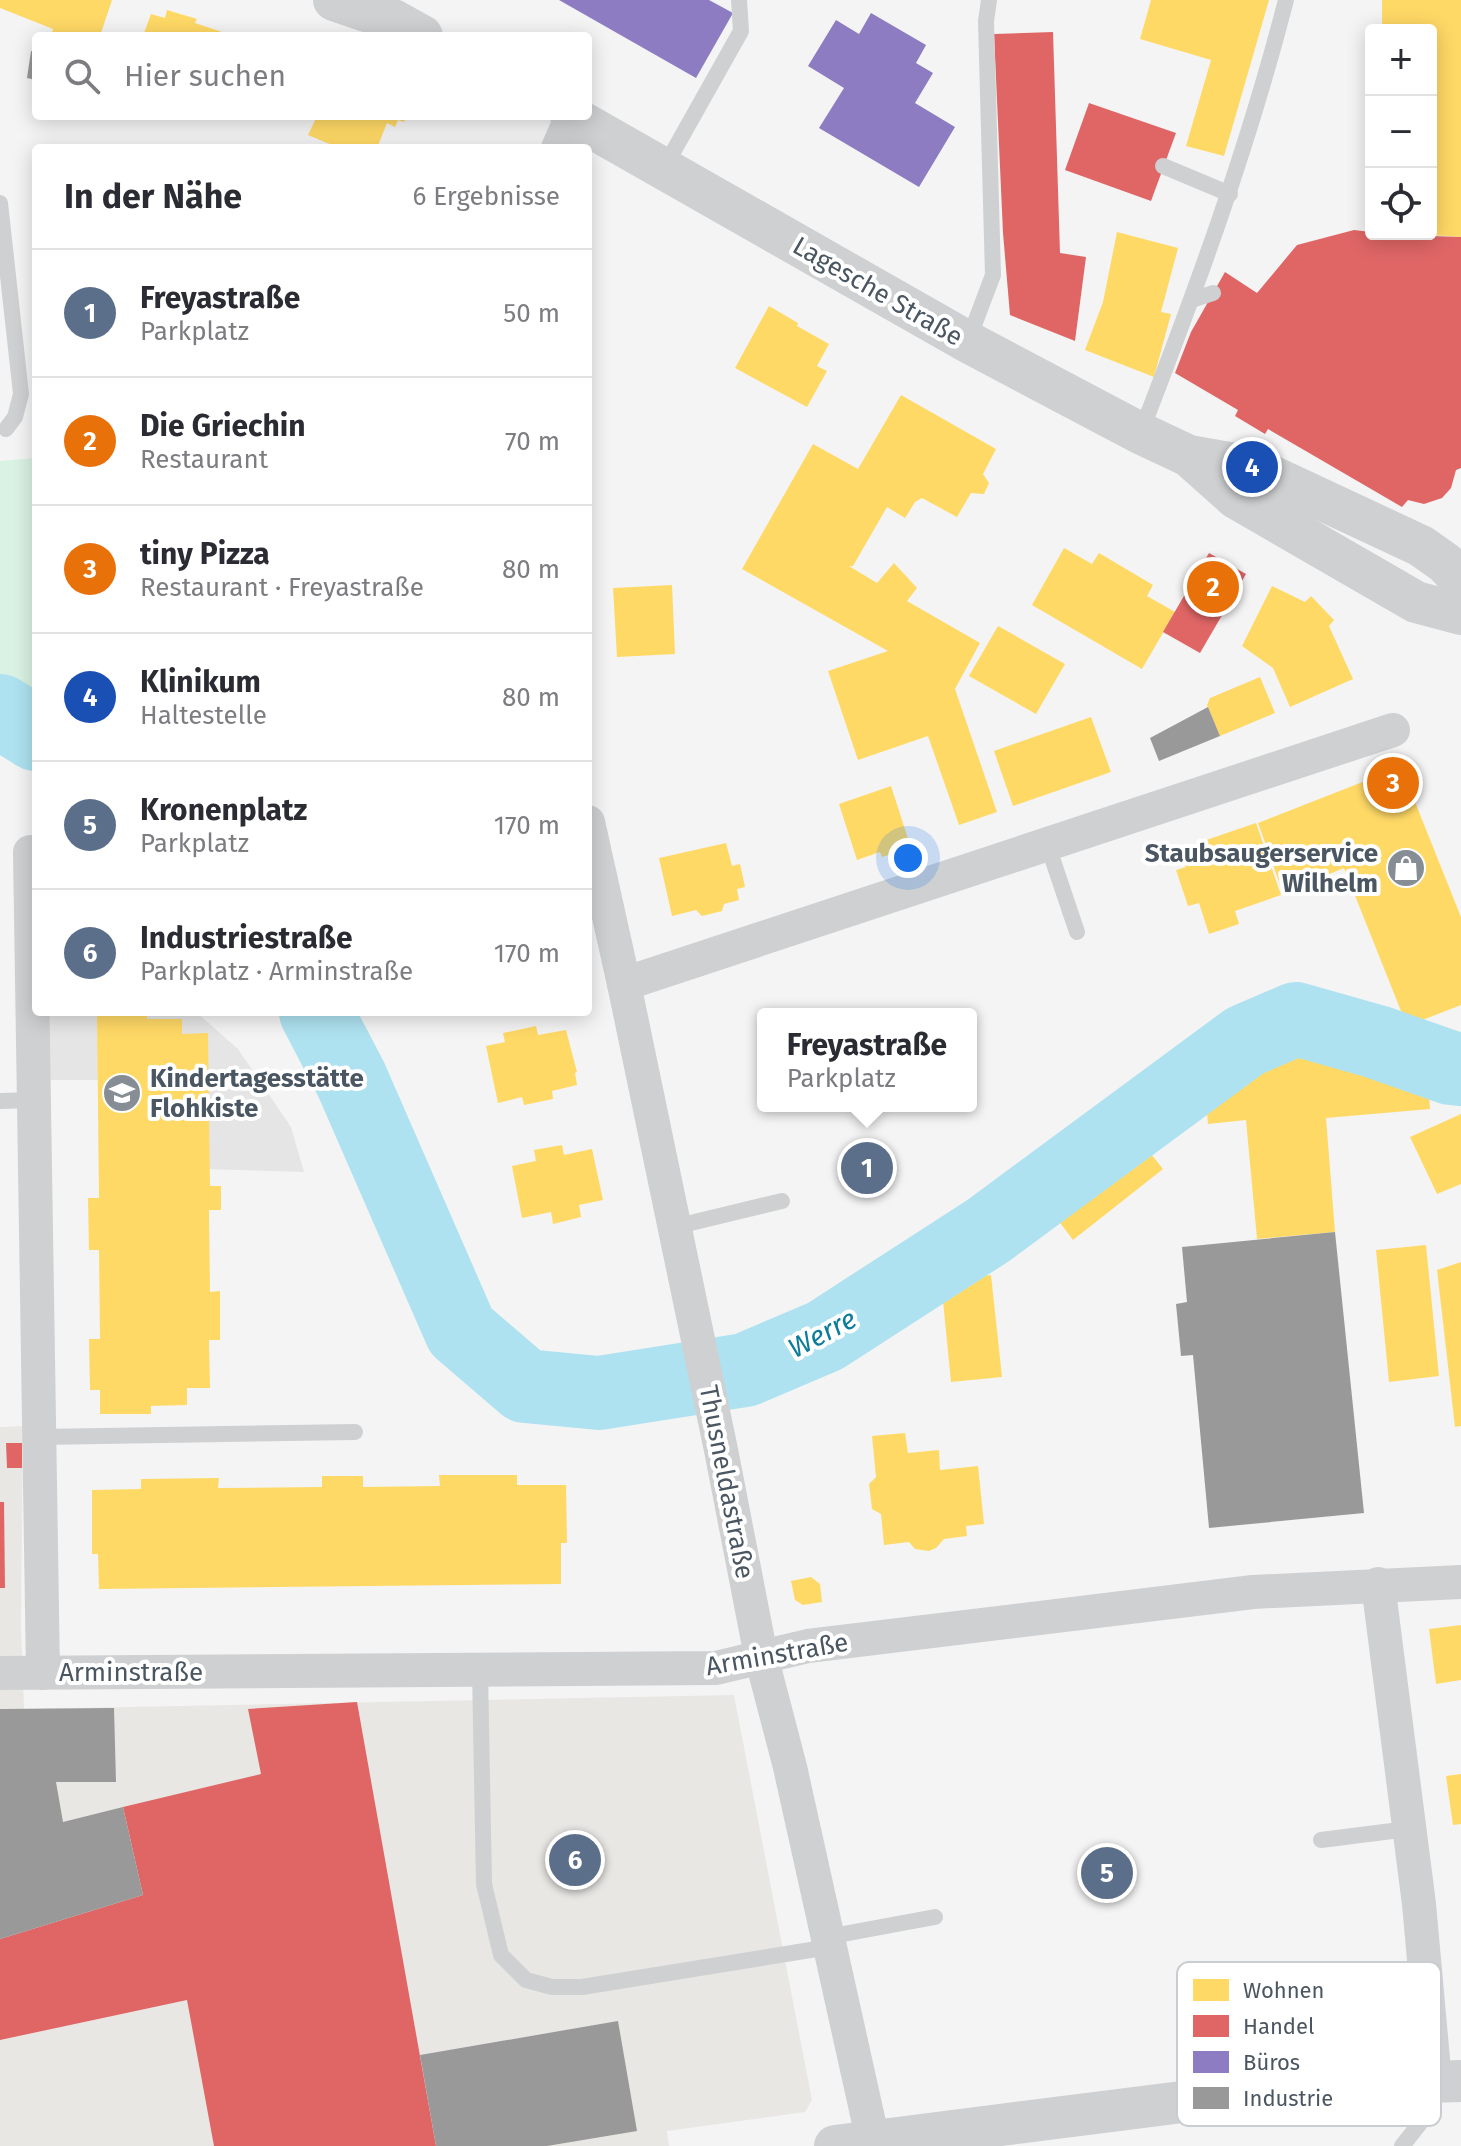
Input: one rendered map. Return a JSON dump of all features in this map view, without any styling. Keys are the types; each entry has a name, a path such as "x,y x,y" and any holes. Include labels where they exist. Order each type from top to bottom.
{"street":[{"path":"334,0 393,20 415,32"},
{"path":"560,144 570,120"},
{"name":"Lagesche Straße","path":"579,120 968,342 1140,433 1189,456 1252,467 1421,546 1445,563 1461,580"},
{"name":"Lagesche Straße","path":"1189,456 1236,498 1416,602 1461,614"},
{"path":"624,984 1393,730"},
{"name":"Thusneldastraße","path":"592,840 761,1656 790,1767 828,1942 854,2143"},
{"name":"Arminstraße","path":"30,852 32,951"},
{"name":"Arminstraße","path":"33,1016 43,1673"},
{"name":"Arminstraße","path":"0,1673 716,1668 808,1646 1253,1592 1461,1582"},
{"path":"1378,1584 1408,1829 1429,1962"},
{"path":"1441,2038 1448,2081"},
{"path":"854,2143 1177,2102"}],"lane":[{"path":"663,169 741,31 739,0"},
{"path":"968,342 993,275 986,21 989,0"},
{"path":"1140,433 1230,194 1286,0"},
{"path":"1163,166 1230,194"},
{"path":"0,203 21,394 15,417 6,429"},
{"path":"1192,300 1213,293"},
{"path":"1047,843 1077,932"},
{"path":"0,1101 35,1100"},
{"path":"674,1227 782,1201"},
{"path":"40,1437 355,1432"},
{"path":"480,1670 484,1884 501,1955 526,1980 552,1987 582,1987 828,1942 935,1917"},
{"path":"1321,1840 1408,1829"},
{"path":"1402,2146 1418,2126"}],"shaded area":[{"path":"41,1016 201,1016 238,1049 291,1127 304,1172 99,1166 98,1080 42,1080"},
{"path":"23,1426 21,1627 24,1709 734,1695 812,2100 805,2112 667,2131 669,2146 0,2146 0,1427"}],"green space":[{"path":"32,458 32,708 0,691 0,461"}],"building: Wohnen":[{"path":"0,0 112,0 101,32 52,32 53,29 0,8"},
{"path":"1151,0 1269,0 1224,156 1186,146 1211,60 1140,39"},
{"path":"1382,0 1461,0 1461,237 1437,235 1437,24 1382,24"},
{"path":"167,10 197,19 195,23 222,32 144,32 151,14 165,18"},
{"path":"315,120 398,120 395,127 387,123 379,144 329,144 308,135"},
{"path":"1117,232 1178,248 1161,312 1171,314 1154,377 1085,350 1103,302"},
{"path":"769,306 829,344 817,366 827,371 807,407 735,368"},
{"path":"901,395 996,449 983,474 989,483 984,494 971,493 957,517 922,498 915,502 905,518 887,507 853,566 849,566 877,583 894,563 917,588 907,601 980,643 955,689 997,812 959,825 928,736 858,760 828,671 888,651 742,569 813,444 858,469"},
{"path":"1064,548 1092,564 1099,553 1153,585 1147,596 1175,612 1142,669 1032,605"},
{"path":"672,585 675,654 617,657 613,588"},
{"path":"1272,586 1305,602 1311,596 1334,620 1329,626 1353,679 1290,707 1273,668 1242,646"},
{"path":"998,626 1065,664 1036,714 969,676"},
{"path":"1260,677 1275,713 1220,736 1207,705 1210,698"},
{"path":"1091,717 1111,772 1013,806 994,751"},
{"path":"1401,767 1461,917 1461,1005 1407,1026 1344,868 1283,893 1258,823"},
{"path":"891,786 911,848 882,857 880,852 857,860 839,804"},
{"path":"1256,823 1281,895 1235,911 1239,924 1209,934 1199,903 1188,906 1176,870 1186,867 1180,849"},
{"path":"726,843 732,866 740,864 745,887 737,889 739,900 724,904 722,911 702,916 696,910 672,916 659,858"},
{"path":"97,1016 182,1019 182,1034 208,1033 210,1186 221,1186 221,1210 209,1210 210,1292 220,1291 220,1340 209,1340 210,1388 187,1388 187,1405 151,1406 151,1414 100,1414 100,1390 90,1390 89,1339 100,1339 99,1250 89,1250 88,1198 99,1198"},
{"path":"536,1026 538,1035 566,1030 577,1072 577,1085 552,1091 553,1099 524,1105 522,1097 498,1103 486,1046 505,1042 503,1033"},
{"path":"1278,1054 1319,1057 1428,1082 1430,1109 1326,1118 1335,1232 1257,1239 1246,1120 1208,1124 1205,1089 1230,1070"},
{"path":"1461,1114 1461,1184 1437,1194 1410,1137"},
{"path":"1139,1139 1163,1169 1073,1240 1049,1208"},
{"path":"562,1145 564,1155 592,1149 603,1200 579,1205 581,1217 553,1224 551,1212 522,1218 512,1166 536,1161 534,1150"},
{"path":"1426,1245 1439,1376 1389,1382 1376,1250"},
{"path":"1461,1262 1461,1426 1455,1427 1437,1270"},
{"path":"991,1275 1002,1377 951,1382 941,1281"},
{"path":"905,1433 908,1453 939,1450 940,1470 978,1466 984,1524 966,1526 967,1536 944,1539 929,1551 915,1549 909,1542 884,1545 881,1514 872,1509 869,1484 876,1477 872,1436"},
{"path":"439,1475 517,1475 517,1485 566,1485 567,1543 561,1543 561,1584 99,1589 98,1554 92,1554 92,1490 141,1489 141,1479 219,1478 218,1488 322,1487 322,1476 363,1476 363,1487 440,1486"},
{"path":"811,1577 820,1584 822,1602 803,1605 795,1600 791,1581"},
{"path":"1461,1625 1461,1680 1436,1684 1429,1629"},
{"path":"1461,1774 1461,1824 1453,1825 1446,1776"}],"building: Handel":[{"path":"1053,32 1060,253 1086,257 1075,341 1010,315 1003,233 994,34"},
{"path":"1089,103 1176,133 1151,201 1065,170"},
{"path":"1354,230 1365,231 1365,240 1461,237 1461,468 1456,470 1451,488 1442,498 1424,504 1408,500 1402,507 1268,429 1265,434 1235,416 1238,410 1175,373 1191,332 1225,272 1257,293 1297,245"},
{"path":"1209,553 1246,574 1200,653 1163,632"},
{"path":"6,1443 22,1443 22,1468 7,1468"},
{"path":"0,1502 4,1502 5,1588 0,1588"},
{"path":"357,1702 436,2146 214,2146 187,2000 0,2040 0,1939 143,1895 123,1807 261,1774 248,1709"}],"building: Büros":[{"path":"559,0 709,0 733,13 696,78"},
{"path":"871,13 926,45 916,63 933,73 915,103 955,127 919,187 819,128 844,88 808,66 836,20 859,34"}],"building: Industrie":[{"path":"31,51 32,79 27,78"},
{"path":"1208,707 1220,736 1159,761 1150,738"},
{"path":"1335,1232 1364,1513 1209,1528 1193,1355 1181,1356 1176,1304 1187,1302 1182,1247"},
{"path":"114,1708 116,1782 56,1782 63,1822 123,1807 143,1895 0,1939 0,1709"},
{"path":"618,2021 637,2131 547,2146 436,2146 420,2055"}],"waterway":[{"name":"Werre","path":"0,711 32,731"},
{"name":"Werre","path":"318,1016 351,1079 461,1331 525,1386 599,1393 745,1370 825,1336 989,1230 1245,1041 1296,1019 1461,1069"}],"place":[{"name":"Klinikum","path":"1252,467"},
{"name":"Die Griechin","path":"1213,587"},
{"name":"tiny Pizza","path":"1393,783"},
{"name":"Staubsaugerservice Wilhelm","path":"1406,868"},
{"name":"Kindertagesstätte Flohkiste","path":"122,1093"},
{"name":"Freyastraße","path":"867,1168"},
{"name":"Industriestraße","path":"575,1860"},
{"name":"Kronenplatz","path":"1107,1873"}]}
